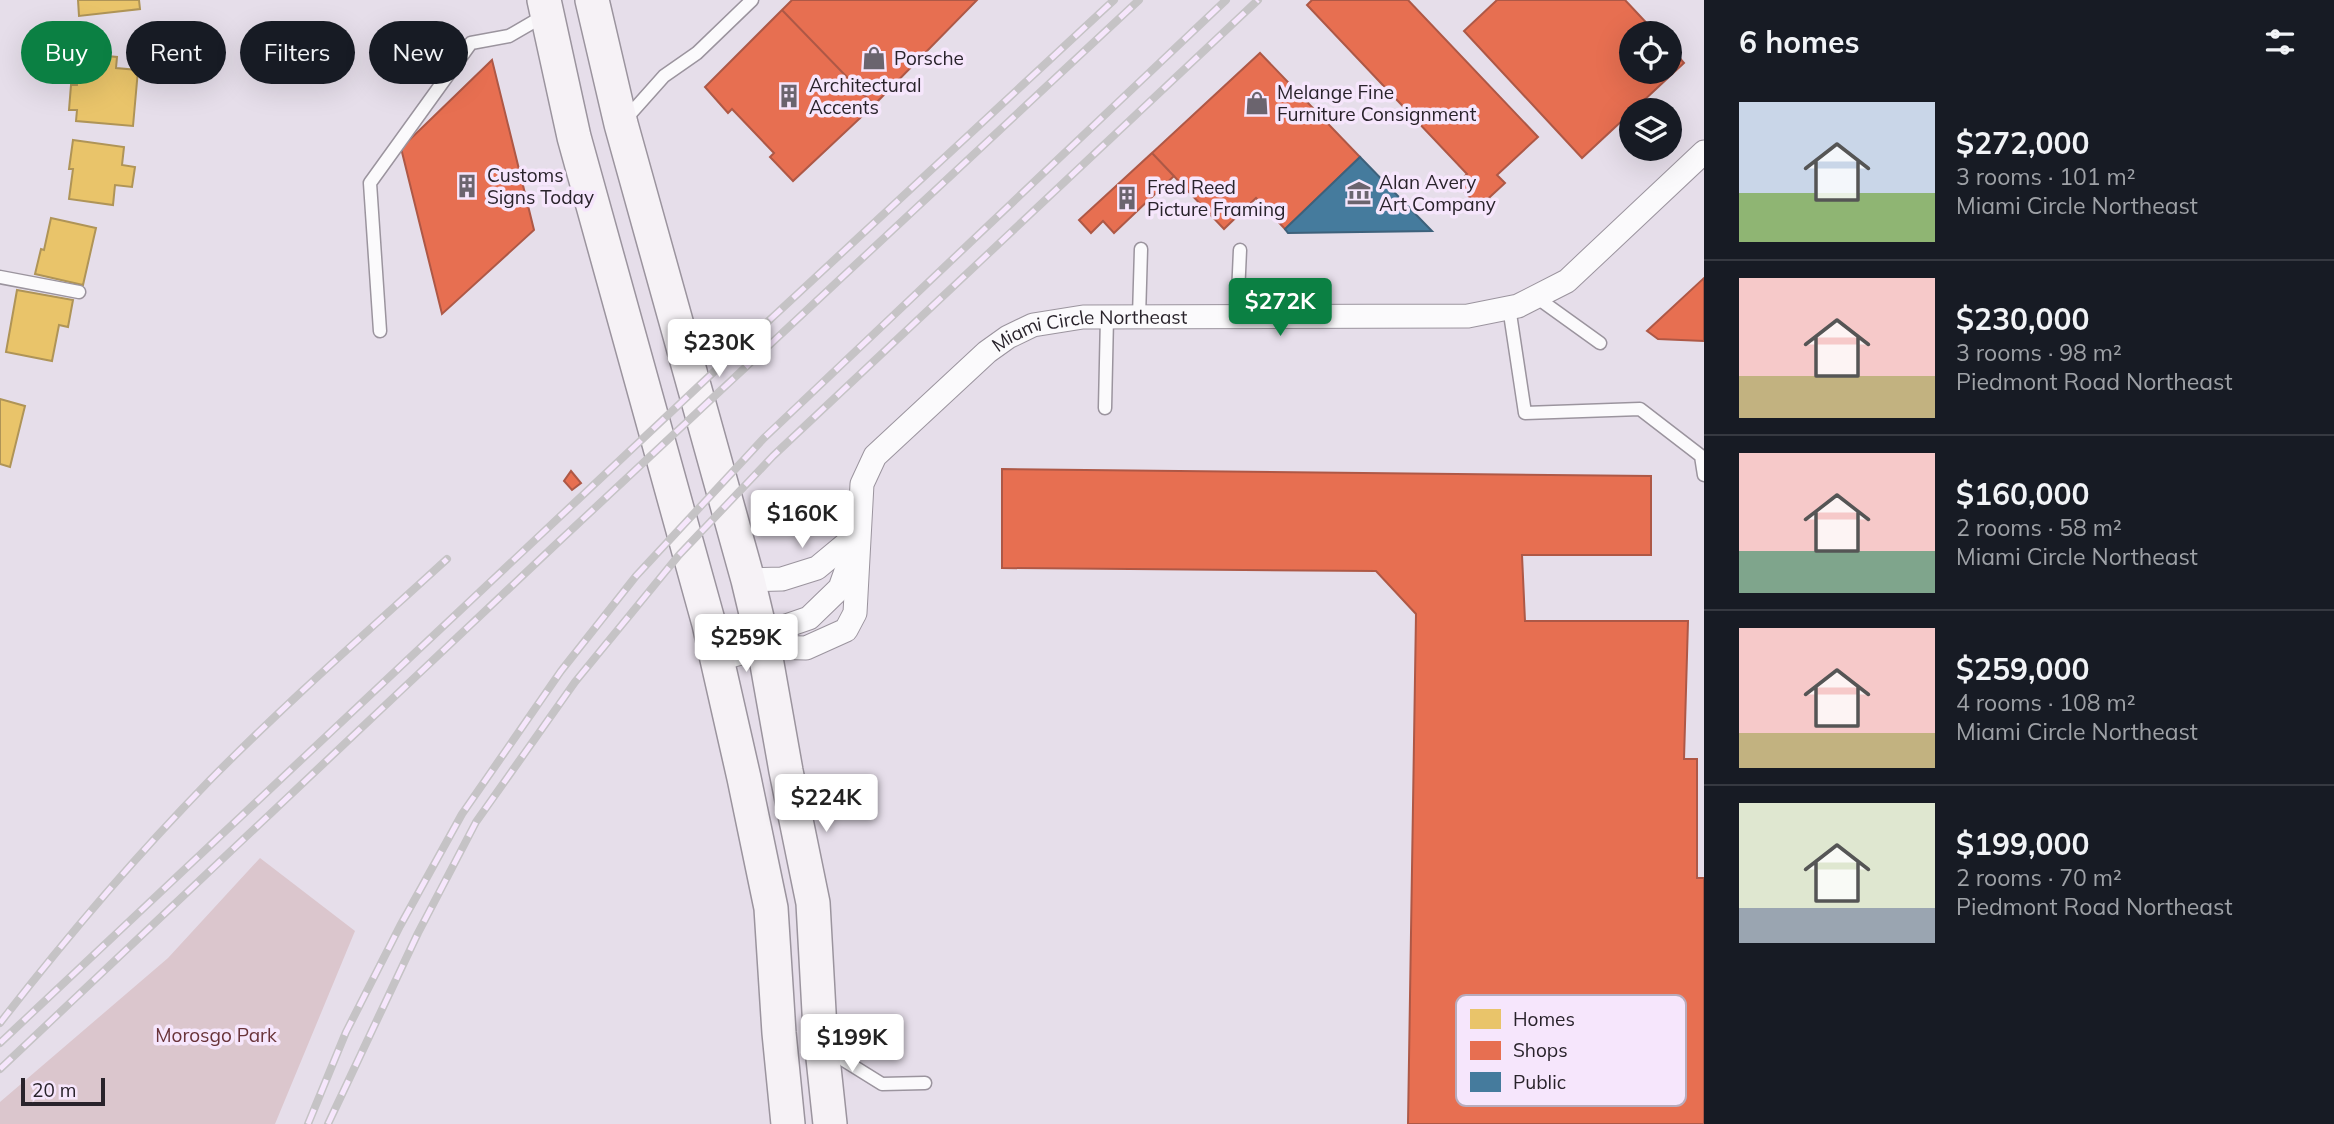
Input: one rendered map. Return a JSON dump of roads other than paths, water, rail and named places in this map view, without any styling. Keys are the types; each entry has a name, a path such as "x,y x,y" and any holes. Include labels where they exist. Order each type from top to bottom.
{"main road":[{"path":"592,0 621,124 748,580 764,647 813,903 820,1030 830,1124"},
{"path":"545,7 574,137 718,659 771,908 788,1124"}],"street":[{"name":"Miami Circle Northeast","path":"718,659 764,647 806,648 846,630 855,613 862,484 876,456 986,352 1009,337 1033,326 1083,317 1468,316 1518,306 1567,281 1704,152"},
{"name":"Miami Circle Northeast","path":"764,647 780,628 810,618 840,588 860,531"},
{"path":"748,580 782,579 817,568 860,531"}],"lane":[{"path":"621,124 664,76 697,53 752,0"},
{"path":"380,331 370,183 471,43 509,36 545,7"},
{"path":"1139,317 1141,249"},
{"path":"1237,317 1240,250"},
{"path":"0,277 79,292"},
{"path":"1536,297 1600,344"},
{"path":"1509,307 1525,413 1640,409 1701,456 1704,475"},
{"path":"1105,408 1107,317"},
{"path":"820,1030 845,1061 882,1084 925,1083"}],"railway":[{"path":"0,1043 1114,0"},
{"path":"0,1069 553,547 1139,0"},
{"path":"308,1124 346,1032 400,926 462,814 561,671 636,576 764,438 1226,0"},
{"path":"328,1124 418,933 476,822 575,682 679,555 773,456 1258,0"},
{"path":"0,1023 101,899 209,781 297,696 447,559"}],"place":[{"name":"Porsche","path":"874,58"},
{"name":"Architectural Accents","path":"789,96"},
{"name":"Melange Fine Furniture Consignment","path":"1257,103"},
{"name":"Customs Signs Today","path":"467,186"},
{"name":"Alan Avery Art Company","path":"1359,193"},
{"name":"Fred Reed Picture Framing","path":"1127,198"}],"park label":[{"name":"Morosgo Park","path":"216,1035"}]}
